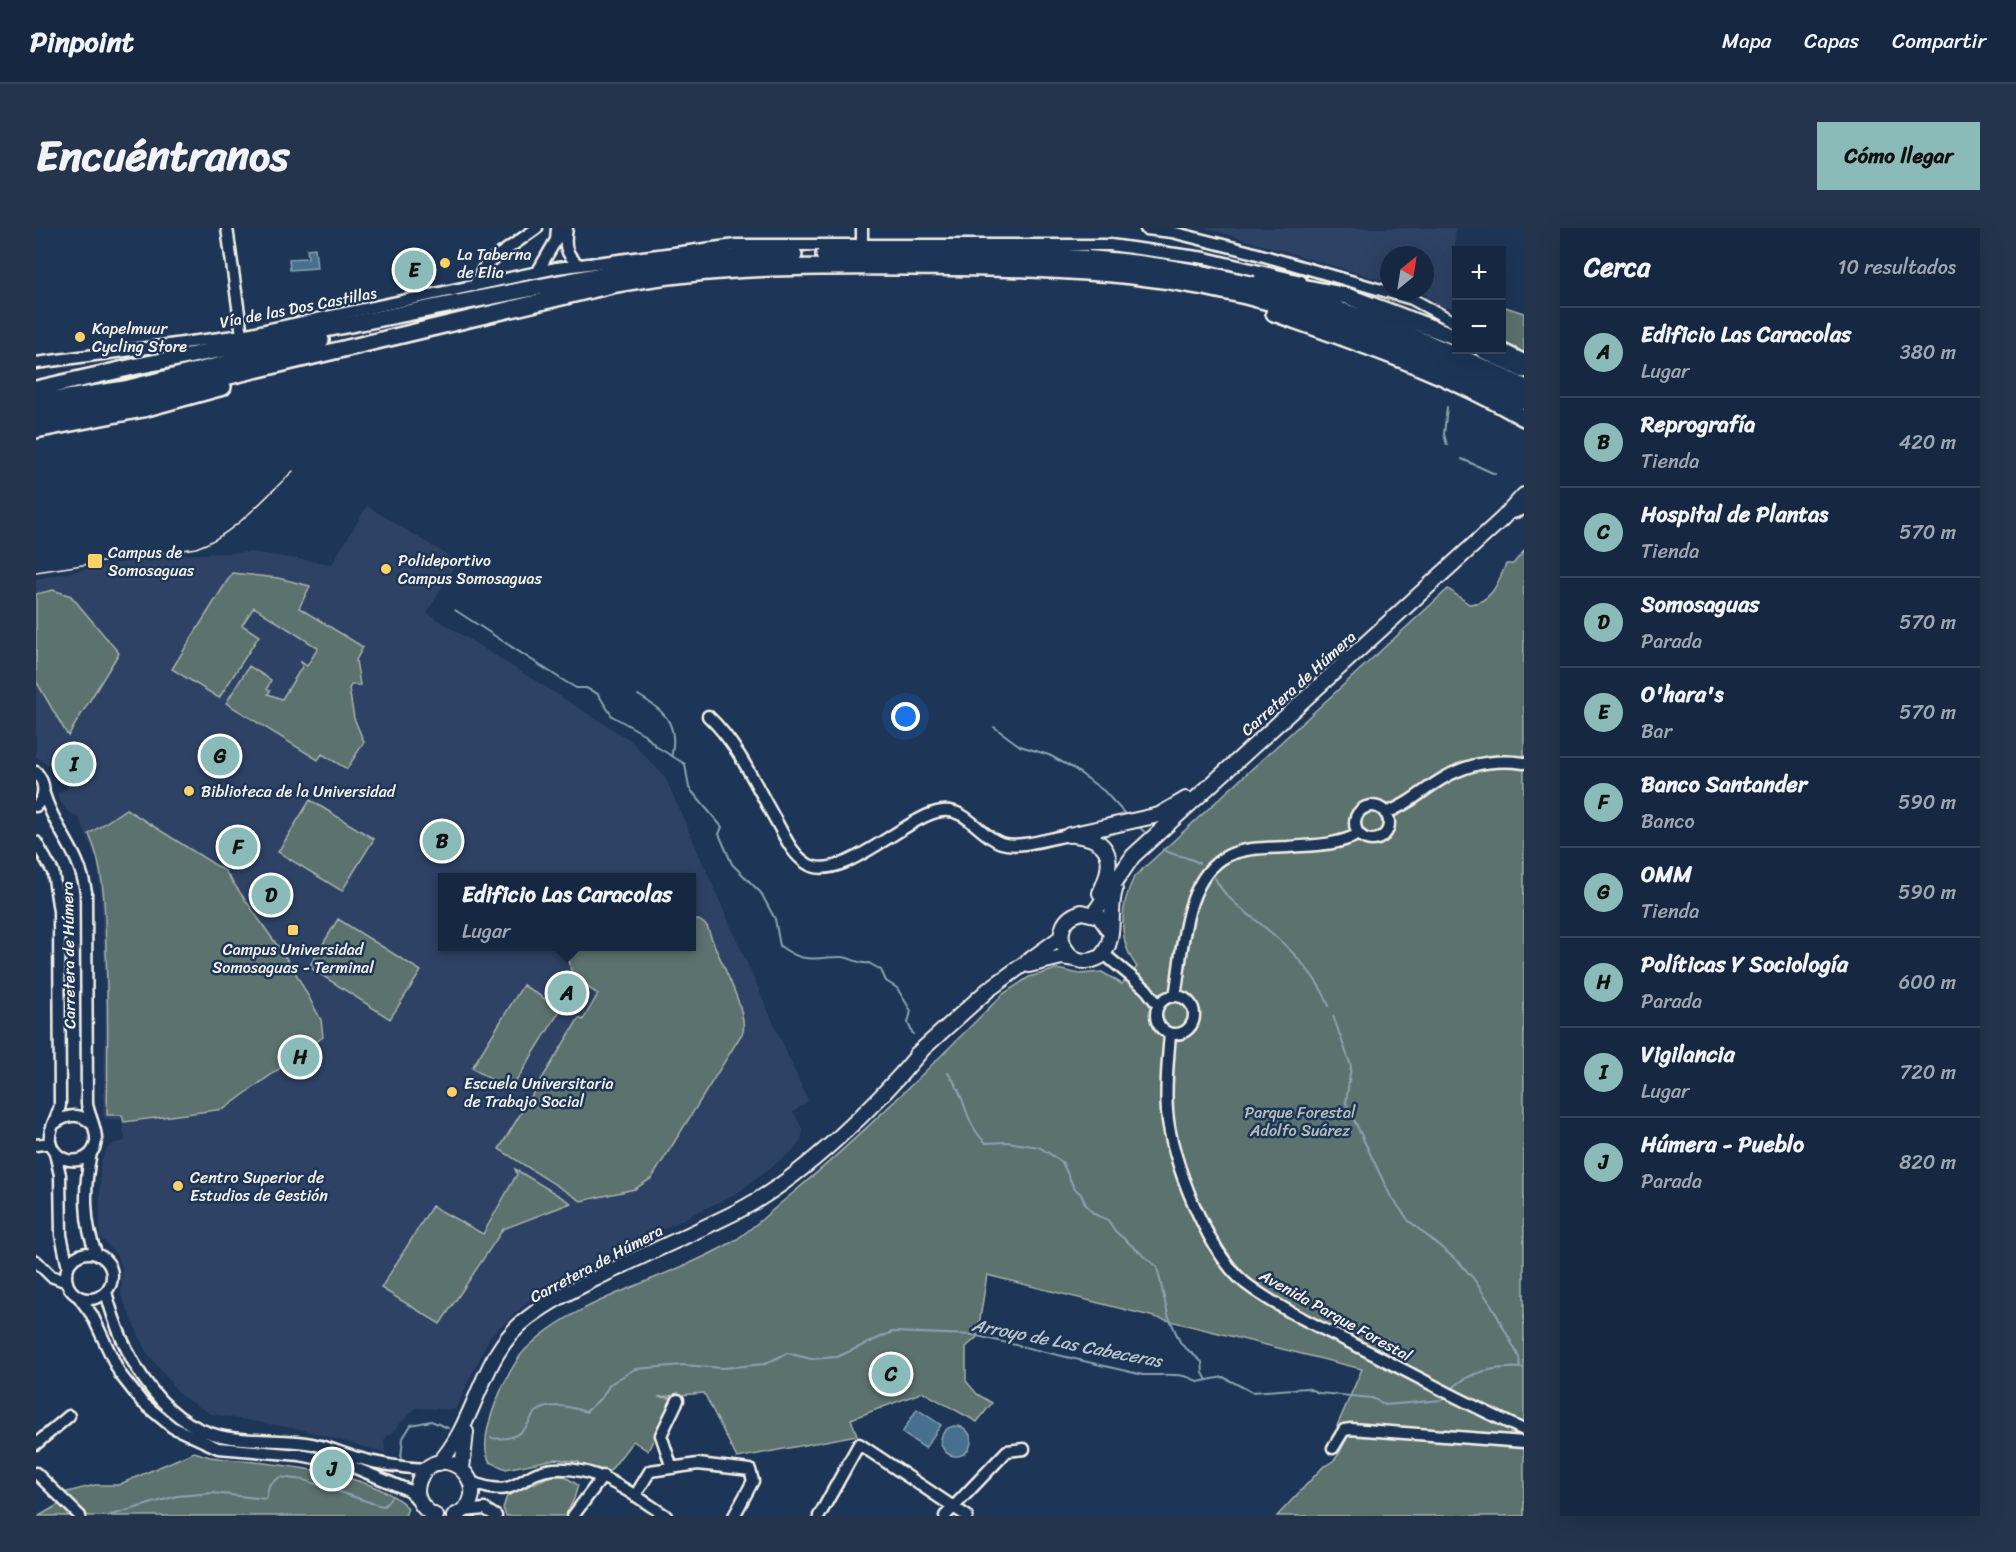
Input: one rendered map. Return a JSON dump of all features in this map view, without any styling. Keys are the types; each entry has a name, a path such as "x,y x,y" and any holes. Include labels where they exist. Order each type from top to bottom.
{"highway":[{"path":"36,389 478,293 724,258 795,255 1134,258 1312,287 1347,296 1452,335"},
{"path":"1062,257 1150,267 1233,280 1301,298 1419,338 1524,387"},
{"path":"36,418 129,400 457,321 672,274 797,266 1054,269 1135,276 1228,292 1349,326 1420,351 1524,401"},
{"path":"1135,276 1245,303 1371,346 1435,371 1485,395 1524,418"},
{"path":"36,403 125,389 478,293"},
{"path":"36,430 143,409 457,321"},
{"path":"1491,354 1524,370"}],"main road":[{"name":"Carretera de Húmera","path":"1092,913 1133,856 1516,509 1524,495"},
{"path":"1069,835 1168,811 1204,784 1220,777"},
{"path":"1069,835 1092,838 1107,852 1108,874 1092,913"},
{"name":"Carretera de Húmera","path":"1110,932 1112,898 1119,875"},
{"path":"1077,913 1092,913 1103,919 1110,932 1109,946 1104,954 1091,961 1077,960 1068,954 1060,938 1069,918 1077,913"},
{"name":"Carretera de Húmera","path":"433,1466 455,1443 496,1354 527,1318 571,1291 746,1206 801,1169 903,1073 922,1050 988,990 1060,938"},
{"name":"Carretera de Húmera","path":"1018,968 1062,957 1077,960"},
{"name":"Carretera de Húmera","path":"462,1468 463,1444 470,1409"},
{"path":"426,1511 418,1483 433,1466 451,1463 462,1468 471,1482 472,1494 459,1514"}],"street":[{"path":"227,228 242,334"},
{"path":"478,293 486,264 537,228"},
{"path":"538,272 556,240 556,228"},
{"path":"567,228 565,245 567,253 579,265"},
{"path":"862,228 862,243"},
{"path":"1134,248 1143,242 1146,229 1165,230 1247,251 1412,299 1452,321"},
{"path":"1165,230 1166,242 1172,246 1267,271"},
{"name":"Vía de las Dos Castillas","path":"36,363 242,334 478,293 538,272 579,265 736,245 1072,244 1134,248 1180,253 1267,271 1347,296"},
{"path":"1506,351 1524,360"},
{"path":"708,716 733,744 792,849 810,866 827,867 840,864 880,844 921,818 942,811 955,812 1003,844 1069,835"},
{"path":"1385,813 1398,809 1443,778 1476,765 1506,761 1524,763"},
{"name":"Carretera de Húmera","path":"36,772 42,779 50,811 75,851 83,873 86,892 87,1104 93,1125"},
{"path":"36,806 44,794"},
{"path":"1370,806 1378,807 1385,813 1389,824 1384,835 1371,840 1359,834 1355,823 1362,809 1370,806"},
{"path":"1175,996 1188,914 1203,881 1219,861 1249,849 1322,846 1359,834"},
{"name":"Carretera de Húmera","path":"36,842 53,872 59,911 60,1105 54,1124"},
{"name":"Avenida Parque Forestal","path":"1104,954 1146,989 1158,1005 1157,1022 1170,1034 1167,1112 1174,1151 1199,1216 1226,1262 1244,1282 1271,1299 1524,1430"},
{"path":"1158,1005 1166,998 1175,996 1190,1004 1193,1021 1187,1030 1170,1034"},
{"path":"36,1145 53,1148 63,1159 73,1161 83,1159 91,1153 96,1144 93,1125 77,1115 65,1116 54,1124 53,1148 60,1175 60,1235 68,1268 67,1282"},
{"path":"91,1153 87,1204 88,1231 97,1255"},
{"path":"68,1268 77,1256 87,1253 97,1255 110,1266 112,1274 106,1292 125,1344 145,1379 176,1416 197,1428 220,1436 307,1443 371,1467 408,1490 426,1511"},
{"path":"36,1261 51,1276 67,1282 92,1315 120,1374 142,1402 172,1427 218,1448 300,1455 371,1467 433,1466"},
{"path":"79,1297 94,1298 106,1292"},
{"path":"672,1468 661,1440 662,1432 678,1400"},
{"path":"36,1444 69,1416"},
{"path":"1334,1448 1344,1430 1351,1429 1524,1442"},
{"path":"819,1516 859,1444 967,1516"},
{"path":"945,1516 1007,1451 1024,1449"},
{"path":"635,1496 650,1471 698,1464 750,1470 753,1481 734,1516"},
{"path":"471,1482 501,1490 547,1471 569,1470 603,1476 666,1516"},
{"path":"569,1470 582,1479 586,1492 584,1500"},
{"path":"36,1473 80,1516"},
{"path":"573,1516 603,1476"},
{"path":"459,1514 485,1509 496,1516"}],"shaded area":[{"path":"1205,228 1455,228 1455,246 1452,246 1452,307 1438,305 1431,300 1434,300 1434,246 1380,246 1380,279"},
{"path":"315,248 317,268 290,270 289,259 308,258 307,249"},
{"path":"367,506 457,561 427,613 630,740 665,777 808,1101 793,1112 803,1130 801,1141 795,1149 739,1192 579,1270 532,1298 490,1336 455,1410 416,1408 384,1440 385,1453 304,1430 211,1414 181,1396 145,1350 121,1295 122,1267 116,1254 100,1237 100,1164 106,1150 114,1143 125,1141 125,1138 121,1120 105,1119 103,1115 106,1007 97,860 79,818 67,811 58,798 58,793 68,788 65,767 47,764 36,757 36,579 153,556 251,552 332,564"},
{"path":"917,1409 941,1425 925,1448 902,1433"},
{"path":"956,1426 967,1430 971,1441 967,1452 956,1456 945,1452 941,1441 945,1430"}],"green space":[{"path":"1506,307 1524,313 1524,353 1506,343"},
{"name":"Parque Forestal Adolfo Suárez","path":"1524,551 1524,1516 1277,1516 1324,1466 1336,1458 1347,1436 1351,1436 1337,1426 1362,1369 987,1275 977,1337 966,1347 966,1381 977,1394 992,1403 977,1422 923,1392 851,1419 857,1435 737,1458 704,1393 658,1397 673,1398 648,1451 633,1441 610,1471 579,1467 579,1462 555,1459 506,1469 490,1462 486,1451 486,1437 502,1387 525,1350 546,1331 598,1302 712,1253 744,1234 874,1121 1003,994 1029,977 1057,969 1080,974 1102,972 1122,984 1137,967 1126,946 1123,923 1126,900 1134,877 1448,589 1469,604 1483,600 1493,590 1506,564 1513,564"},
{"path":"232,573 278,578 310,586 299,608 363,647 356,660 360,685 351,685 349,689 354,718 364,742 347,769 322,754 318,760 226,703 249,666 271,680 267,689 270,691 268,694 282,699 302,667 301,662 307,666 318,648 254,607 242,625 259,636 219,698 172,669"},
{"path":"53,590 71,596 119,653 68,736 36,681 36,594"},
{"path":"310,800 374,839 342,891 278,852"},
{"path":"126,809 225,871 293,968 321,1020 323,1037 224,1109 124,1122 122,1115 107,1115 104,906 101,876 89,834"},
{"path":"338,919 421,971 390,1019 309,967"},
{"path":"696,920 707,926 741,1009 743,1032 652,1178 635,1189 581,1201 499,1149 579,1018 583,1020 598,994 572,977 568,951 696,951"},
{"path":"523,985 561,1009 510,1091 472,1068"},
{"path":"515,1169 571,1203 503,1229 440,1324 381,1288 432,1206 483,1234 517,1174"},
{"path":"194,1452 210,1457 315,1470 344,1477 392,1495 408,1508 405,1516 39,1516 63,1502 63,1493 95,1485 118,1485"},
{"path":"550,1476 564,1476 578,1485 565,1516 506,1516 503,1508 507,1496"}],"waterway":[{"path":"1447,407 1444,434 1447,445"},
{"path":"1462,459 1495,474"},
{"path":"455,610 576,688 586,688 598,694 612,716 644,734 657,747 685,764 689,788 722,827 719,834 732,864 761,893 775,919 780,946 803,958 845,957 861,963 869,963 881,970 886,981 897,988 911,1011 908,1023 913,1034"},
{"path":"638,695 655,706 667,718 673,733 672,754"},
{"path":"994,727 1020,746 1049,755 1073,768 1104,791 1127,816"},
{"path":"1138,826 1148,835"},
{"path":"1163,849 1199,863"},
{"path":"1215,878 1234,902 1299,959 1316,981 1329,1006"},
{"path":"1333,1016 1351,1066 1346,1103 1390,1195 1409,1221 1459,1262 1473,1278 1492,1306 1519,1357 1520,1368"},
{"path":"948,1073 959,1091 973,1126 986,1143 1007,1142 1039,1147 1062,1162 1074,1188 1081,1194 1086,1205 1094,1214 1108,1220 1115,1231 1157,1267 1168,1315 1181,1344 1202,1362 1203,1373 1207,1380"},
{"name":"Arroyo de Las Cabeceras","path":"491,1438 507,1438 517,1435 535,1413 548,1407 568,1407 586,1412 603,1396 610,1384 635,1369 683,1365 723,1368 765,1364 787,1353 811,1359 837,1357 892,1332 973,1335 1143,1375 1179,1375 1198,1382 1223,1377 1252,1392 1307,1388 1319,1393 1372,1398 1386,1405 1442,1400 1446,1395"},
{"path":"1450,1391 1466,1378 1484,1371 1524,1368"},
{"name":"Arroyo de Las Cabeceras","path":"401,1458 403,1438 411,1425 431,1421 448,1428"},
{"name":"Arroyo de Las Cabeceras","path":"108,1516 177,1496 213,1493 266,1499 269,1485 280,1477 304,1480 378,1505 384,1506 391,1497"}],"tram line":[{"path":"36,572 196,548 236,525 293,471"}],"place":[{"name":"La Taberna de Elia","path":"445,263"},
{"name":"O'hara's","path":"414,270"},
{"name":"Kapelmuur Cycling Store","path":"80,337"},
{"name":"Campus de Somosaguas","path":"95,561"},
{"name":"Polideportivo Campus Somosaguas","path":"386,569"},
{"name":"OMM","path":"220,756"},
{"name":"Vigilancia","path":"74,764"},
{"name":"Biblioteca de la Universidad","path":"189,791"},
{"name":"Reprografía","path":"442,841"},
{"name":"Banco Santander","path":"238,847"},
{"name":"Somosaguas","path":"271,895"},
{"name":"Campus Universidad Somosaguas - Terminal","path":"293,930"},
{"name":"Edificio Las Caracolas","path":"567,993"},
{"name":"Políticas Y Sociología","path":"300,1057"},
{"name":"Escuela Universitaria de Trabajo Social","path":"452,1092"},
{"name":"Centro Superior de Estudios de Gestión","path":"178,1186"},
{"name":"Hospital de Plantas","path":"891,1374"},
{"name":"Húmera - Pueblo","path":"332,1469"}]}
